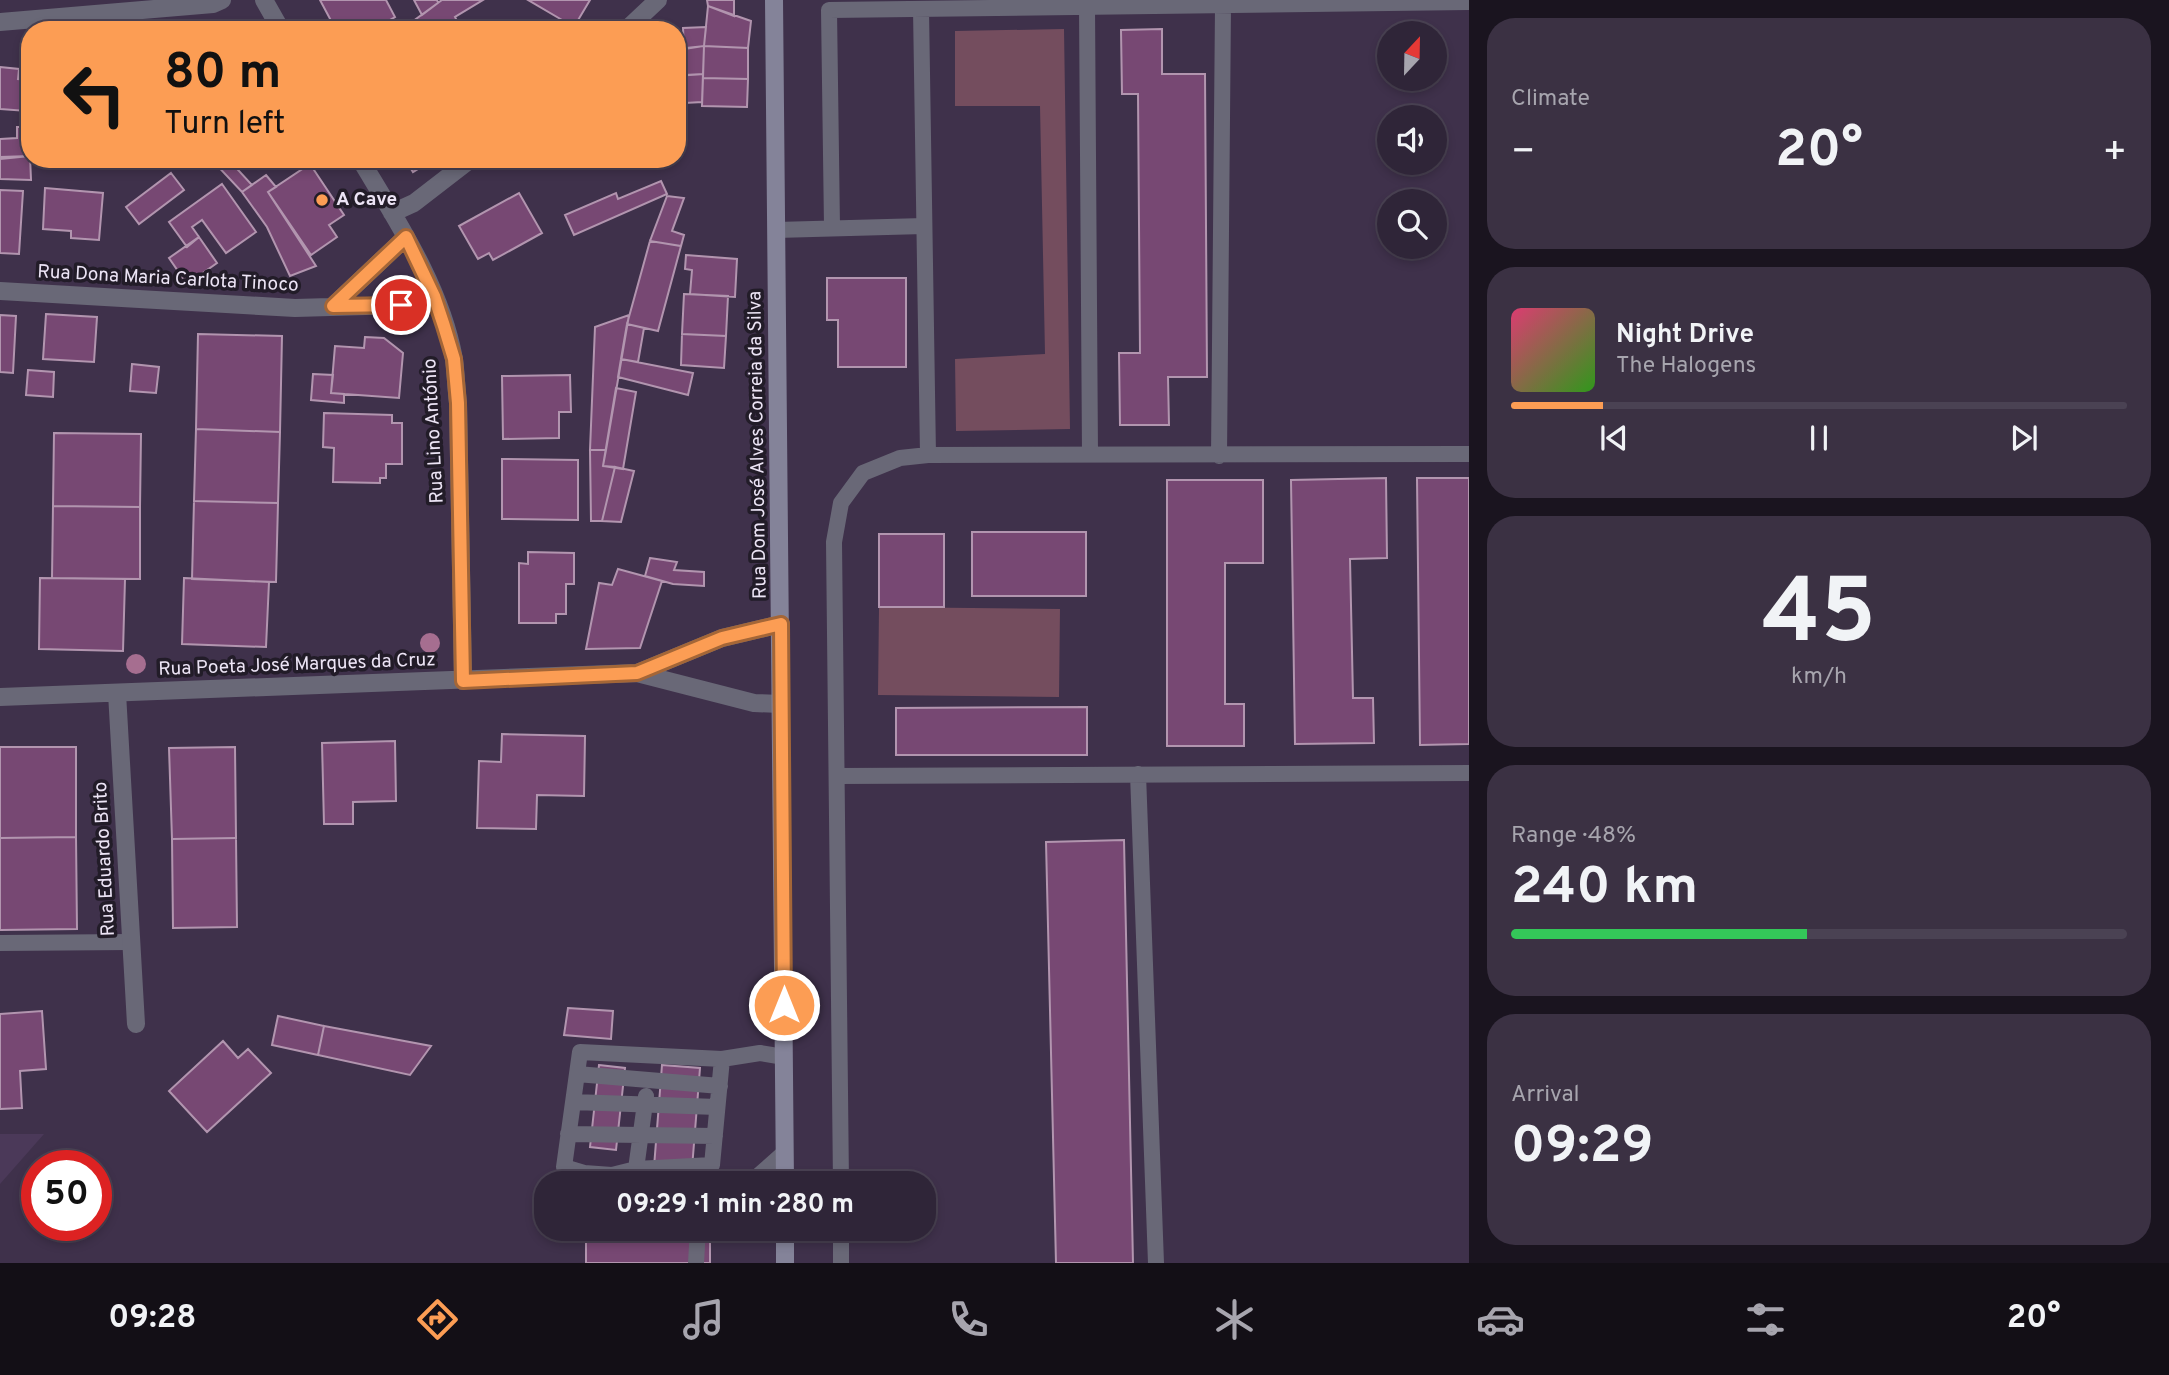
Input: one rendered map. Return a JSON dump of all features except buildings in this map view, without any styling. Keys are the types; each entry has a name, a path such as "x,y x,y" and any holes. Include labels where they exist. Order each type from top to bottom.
{"main road":[{"name":"Rua Dom José Alves Correia da Silva","path":"774,0 785,1171"},
{"path":"785,1241 785,1263"}],"street":[{"path":"0,22 213,4 222,0"},
{"path":"264,0 276,21"},
{"path":"636,21 658,0"},
{"name":"Rua Lino António","path":"365,168 406,237 434,296 454,359 458,403 463,681"},
{"path":"392,213 414,203 459,168"},
{"path":"333,306 406,237"},
{"name":"Rua Dona Maria Carlota Tinoco","path":"0,291 295,308 401,305 434,296"},
{"name":"Rua Poeta José Marques da Cruz","path":"637,673 722,638 781,624"},
{"name":"Rua Poeta José Marques da Cruz","path":"0,697 637,673 754,703 781,704"},
{"name":"Rua Eduardo Brito","path":"117,692 136,1024"}],"lane":[{"path":"832,227 829,10 1469,2"},
{"path":"1087,6 1090,454"},
{"path":"1219,456 1223,6"},
{"path":"921,9 928,455"},
{"path":"776,230 924,226"},
{"path":"841,1171 834,542 841,503 863,473 900,458 928,455 1469,454"},
{"path":"837,776 1469,773"},
{"path":"1138,774 1156,1263"},
{"path":"0,943 131,942"},
{"path":"722,1059 712,1165 636,1169 612,1175 584,1173 564,1167 580,1052 722,1059 760,1053 784,1057"},
{"path":"636,1169 652,1055"},
{"path":"577,1074 720,1086"},
{"path":"573,1102 717,1107"},
{"path":"568,1134 715,1136"},
{"path":"764,1171 785,1152"},
{"path":"695,1263 697,1241"},
{"path":"841,1241 841,1263"}],"shaded area":[{"path":"1064,29 1070,429 956,431 955,359 1045,354 1040,106 955,106 955,31"},
{"path":"879,607 1060,609 1059,697 878,695"},
{"path":"0,1134 44,1134 30,1150 21,1150 21,1160 0,1184"}],"place":[{"name":"A Cave","path":"322,200"}],"route":[{"path":"401,305 333,306 406,237 434,296 454,359 458,403 463,681 637,673 722,638 781,624 784,1005"}]}
